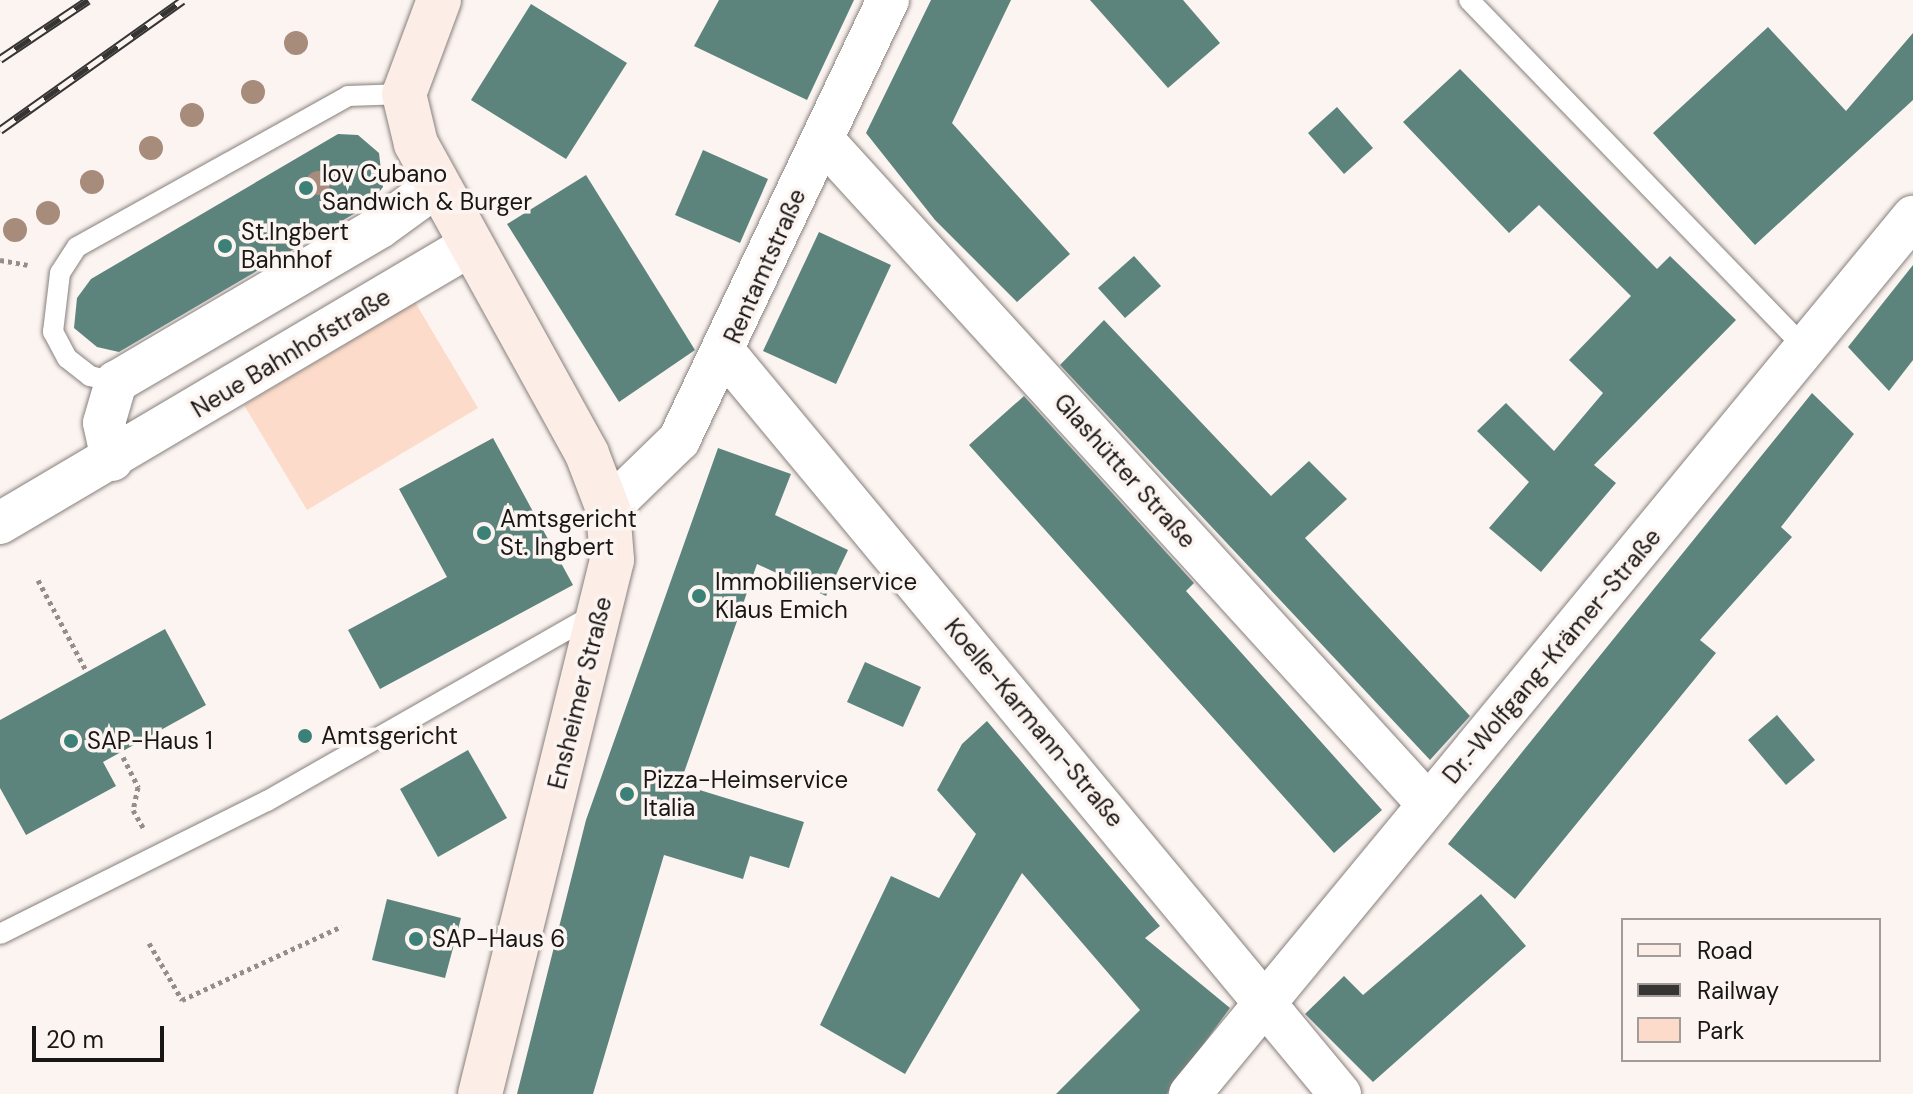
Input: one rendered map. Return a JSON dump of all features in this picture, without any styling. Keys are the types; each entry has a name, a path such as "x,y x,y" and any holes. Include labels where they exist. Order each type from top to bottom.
{"main road":[{"path":"404,94 439,0"},
{"name":"Ensheimer Straße","path":"404,94 435,187 536,356 608,509 612,560 480,1094"}],"street":[{"name":"Rentamtstraße","path":"608,509 679,440 725,353 888,0"},
{"name":"Glashütter Straße","path":"822,139 1428,804"},
{"path":"112,460 104,423 116,382 380,227 435,187"},
{"name":"Dr.-Wolfgang-Krämer-Straße","path":"1190,1094 1428,804 1808,351 1913,217"},
{"name":"Neue Bahnhofstraße","path":"0,523 112,460 469,246"},
{"name":"Koelle-Karmann-Straße","path":"725,353 1266,1001 1340,1094"}],"lane":[{"path":"1469,0 1808,351"},
{"path":"116,382 90,376 67,358 53,332 60,273 77,247 348,96 404,94"},
{"path":"0,934 160,854 602,610"}],"path":[{"path":"0,260 12,262"},
{"path":"38,580 87,672"},
{"path":"123,757 138,787 133,810 160,854"},
{"path":"149,943 182,1000 342,926"}],"green space":[{"path":"415,302 478,408 307,510 244,405"}],"building":[{"path":"719,0 854,0 807,100 694,46"},
{"path":"931,0 1011,0 952,123 1070,254 1017,302 935,220 866,133"},
{"path":"1090,0 1183,0 1220,43 1168,88"},
{"path":"531,4 627,63 566,159 471,100"},
{"path":"1768,27 1846,111 1913,33 1913,100 1755,245 1653,133"},
{"path":"1460,69 1657,269 1670,256 1736,320 1594,465 1616,483 1541,572 1489,528 1529,482 1477,431 1506,403 1554,451 1603,393 1569,360 1631,296 1539,205 1509,233 1403,122"},
{"path":"1337,107 1373,148 1344,174 1308,133"},
{"name":"St.Ingbert Bahnhof","path":"338,134 358,135 379,153 383,187 369,205 119,352 97,347 74,328 77,298 91,279"},
{"path":"703,150 768,179 740,243 675,215"},
{"path":"586,175 695,350 619,402 507,224"},
{"path":"819,232 891,265 836,384 763,351"},
{"path":"1134,256 1161,286 1125,318 1098,288"},
{"path":"1913,265 1913,360 1889,391 1848,347"},
{"path":"1104,320 1271,496 1309,461 1347,499 1305,538 1470,716 1430,760 1060,365"},
{"path":"1812,393 1854,434 1781,527 1792,537 1700,640 1716,653 1515,899 1448,844"},
{"path":"1024,396 1194,583 1186,591 1382,810 1334,853 969,445"},
{"name":"Amtsgericht St. Ingbert","path":"493,438 573,585 380,689 348,630 447,577 399,489"},
{"path":"718,448 791,474 775,515 848,550 826,596 757,564 680,784 804,822 789,868 750,856 743,879 664,855 593,1094 517,1094 586,820"},
{"name":"SAP-Haus 1","path":"165,629 206,705 103,762 116,786 26,835 0,788 0,720"},
{"path":"865,662 921,687 903,727 847,702"},
{"path":"1777,715 1815,760 1786,785 1748,740"},
{"path":"987,721 1160,926 1145,938 1230,1008 1167,1094 1056,1094 1140,1010 1022,873 905,1074 820,1025 891,876 939,898 976,834 937,790 962,744"},
{"path":"468,750 507,818 438,857 400,789"},
{"path":"1481,894 1526,946 1373,1082 1305,1014 1344,976 1363,995"},
{"name":"SAP-Haus 6","path":"387,899 461,918 445,978 372,960"}],"railway":[{"path":"0,59 88,0"},
{"path":"0,130 183,0"}],"place":[{"name":"Iov Cubano Sandwich & Burger","path":"306,188"},
{"name":"St.Ingbert Bahnhof","path":"225,246"},
{"name":"Amtsgericht St. Ingbert","path":"484,533"},
{"name":"Immobilienservice Klaus Emich","path":"699,596"},
{"name":"Amtsgericht","path":"305,736"},
{"name":"SAP-Haus 1","path":"71,741"},
{"name":"Pizza-Heimservice Italia","path":"627,794"},
{"name":"SAP-Haus 6","path":"416,939"}]}
